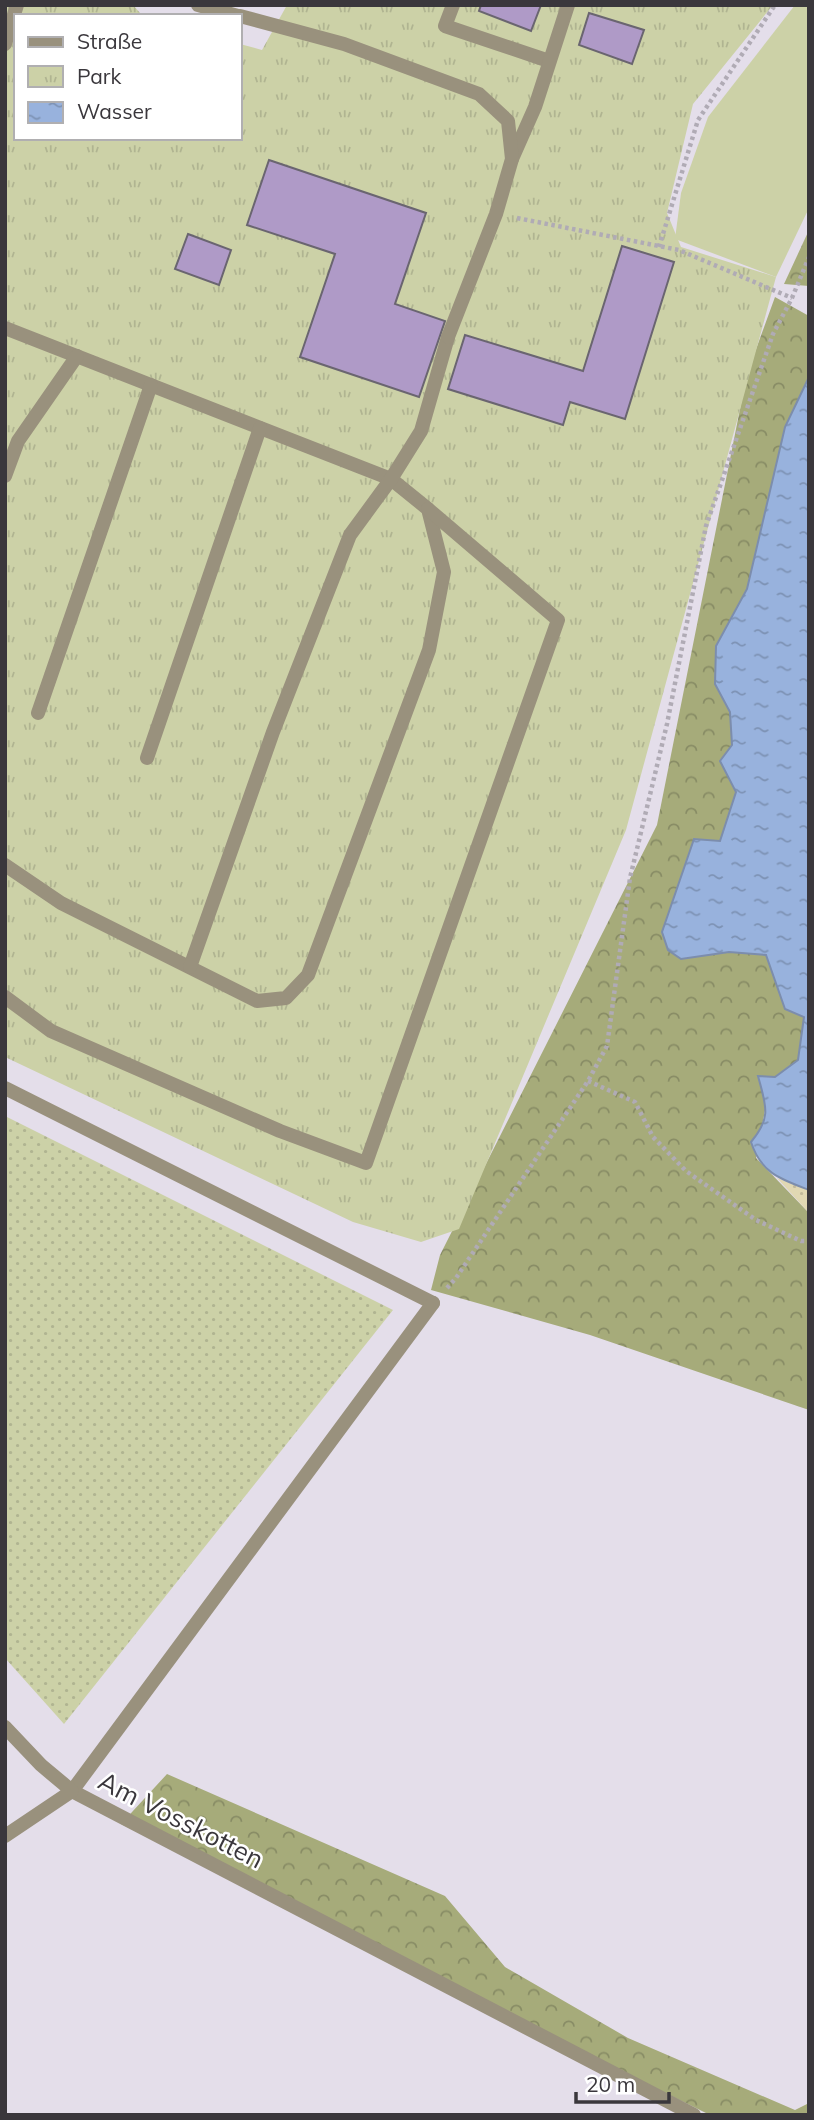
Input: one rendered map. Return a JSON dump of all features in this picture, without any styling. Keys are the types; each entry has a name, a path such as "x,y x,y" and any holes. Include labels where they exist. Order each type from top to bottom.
{"street":[{"path":"198,5 232,14"},
{"path":"453,5 445,26 549,61"},
{"path":"190,967 273,732 350,535 391,479 421,431 448,337 496,214 512,159 535,107 568,5"},
{"path":"5,44 14,15"},
{"path":"242,17 344,44 479,94 508,121 512,159"},
{"path":"5,328 391,479 558,620 366,1163 280,1131 51,1031 5,997"},
{"path":"5,476 18,441 77,356"},
{"path":"38,713 151,385"},
{"path":"147,758 260,428"},
{"path":"5,865 61,903 257,1001 286,999 308,975 429,650 444,572 428,509"},
{"path":"5,1088 433,1303"},
{"name":"Am Vosskotten","path":"433,1303 72,1791 694,2115"},
{"path":"5,1727 41,1765 72,1791 5,1836"}],"path":[{"path":"659,247 698,120 775,5"},
{"path":"496,214 679,250 792,298"},
{"path":"433,1303 456,1278 588,1081 607,1046 631,878 667,724 706,526 773,334 809,257"},
{"path":"588,1081 635,1102 653,1137 686,1171 757,1220 801,1241 809,1241"}],"green space":[{"path":"5,5 133,5 141,14 14,14 14,140 242,140 242,45 262,50 287,5 773,5 693,104 667,213 681,247 776,277 626,830 459,1229 421,1242 353,1222 5,1057"},
{"path":"795,5 809,5 809,208 776,277 675,239 681,193 708,117"},
{"path":"809,230 809,286 784,284"},
{"path":"775,297 809,316 809,377 785,427 747,589 716,646 715,684 730,712 732,745 720,761 736,792 681,959 729,952 766,955 785,1009 804,1017 798,1060 775,1077 758,1076 766,1105 756,1158 809,1213 809,1410 590,1335 431,1290 440,1255 657,825 747,374"},
{"path":"5,1116 393,1310 64,1724 5,1658"},
{"path":"167,1774 445,1896 505,1967 628,2038 795,2110 809,2103 809,2115 710,2115 121,1824"}],"sand":[{"path":"777,1178 809,1190 809,1213"}],"water":[{"path":"809,377 809,1190 773,1174 760,1161 751,1142 765,1118 758,1076 775,1077 798,1060 804,1017 785,1009 766,955 729,952 681,959 668,950 662,932 694,839 720,841 736,792 720,761 732,745 730,712 715,684 716,646 747,589 785,427"}],"building":[{"path":"481,5 541,5 531,31 479,11"},
{"path":"589,13 644,30 632,64 579,45"},
{"path":"269,160 426,213 395,304 445,321 419,397 300,357 335,254 247,225"},
{"path":"188,234 231,250 219,285 175,269"},
{"path":"622,246 674,262 625,419 570,402 563,425 448,389 465,335 583,371"}]}
